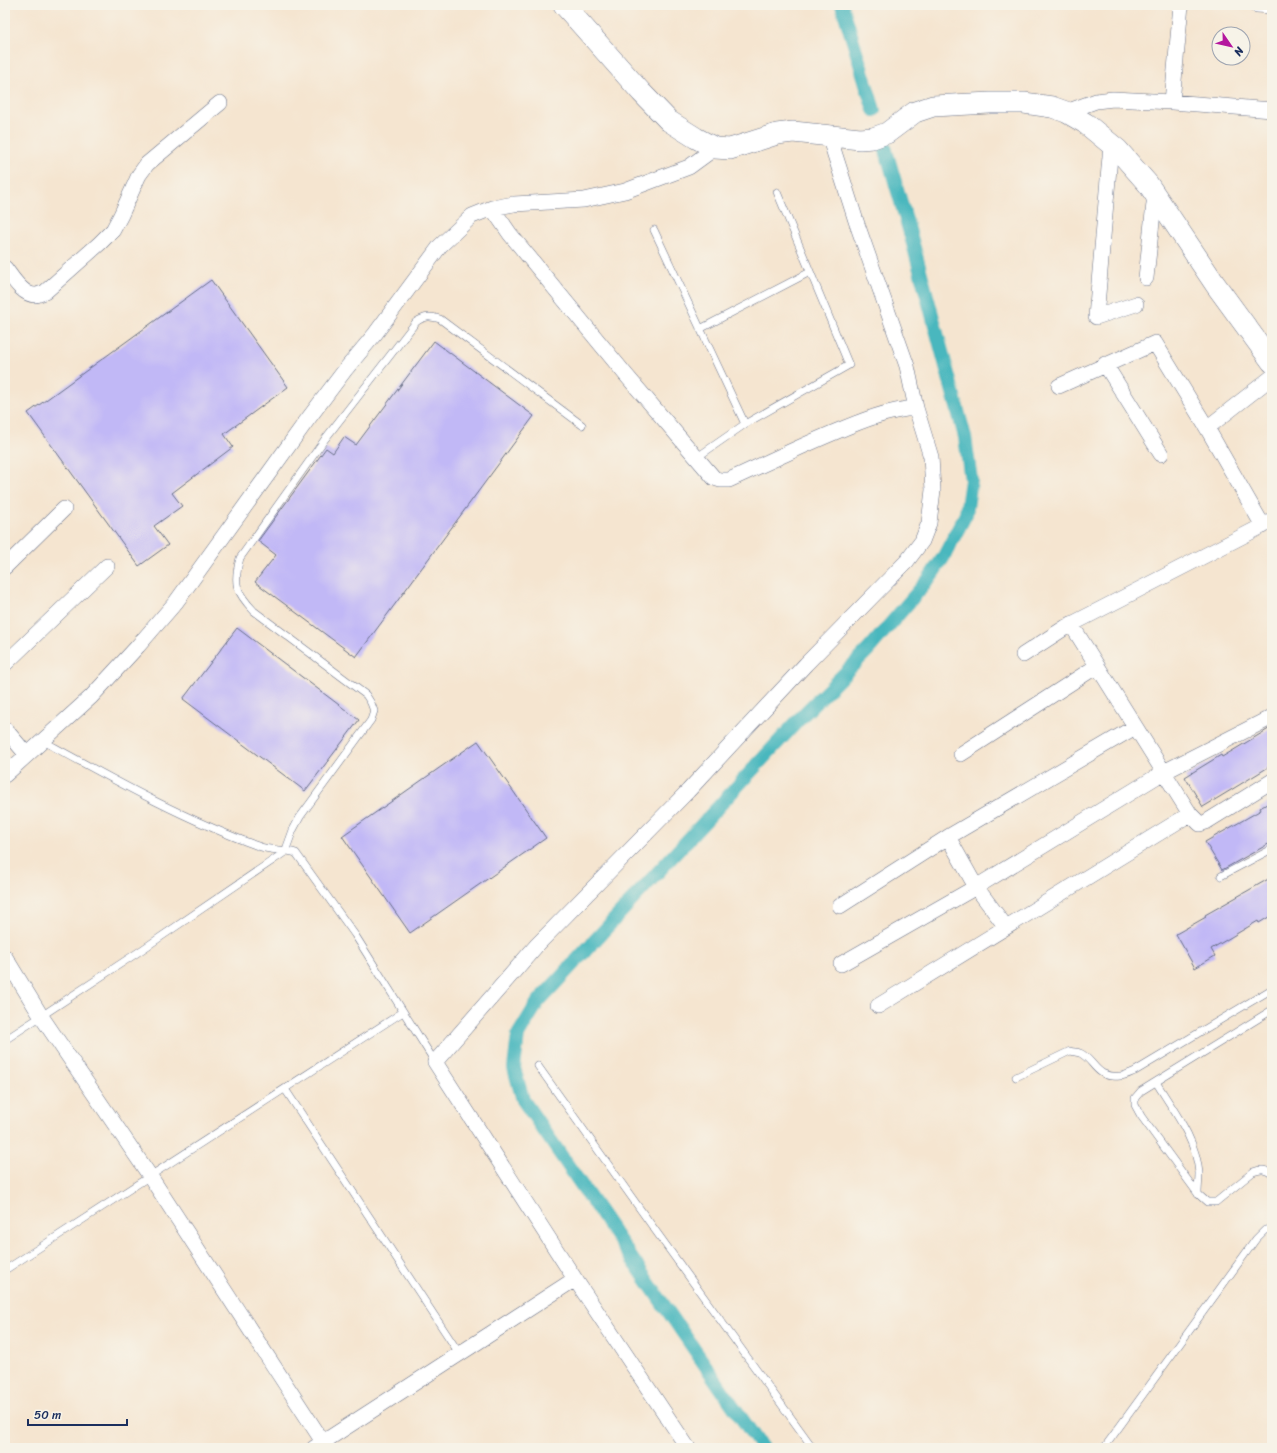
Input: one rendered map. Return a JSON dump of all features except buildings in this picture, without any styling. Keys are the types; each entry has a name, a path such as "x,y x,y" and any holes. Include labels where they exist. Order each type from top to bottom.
{"street":[{"path":"564,5 641,92 669,121 715,148 730,149 777,134 793,132 860,139 873,138 887,133 915,112 933,106 990,102 1024,103 1052,107 1066,112 1085,123 1118,150 1143,178 1215,284 1272,362"},
{"path":"1172,102 1181,5"},
{"path":"1257,5 1272,6"},
{"path":"1066,112 1096,101 1113,99 1272,110"},
{"path":"5,268 19,286 28,293 35,295 45,292 100,244 112,230 121,215 139,176 147,164 220,103"},
{"path":"688,1448 575,1279 435,1062 537,946 688,791 806,664 907,561 922,541 929,523 933,490 931,457 916,408 907,366 856,222 829,136"},
{"path":"1111,145 1096,317 1136,304"},
{"path":"5,775 91,697 176,602 305,423 345,370 375,334 440,246 472,216 492,208 532,203 584,200 625,191 689,167 715,148"},
{"path":"1146,278 1155,194"},
{"path":"492,208 510,234 714,478 729,480 852,425 904,409 916,408"},
{"path":"1023,654 1071,624 1268,523 1155,343 1058,386"},
{"path":"1106,364 1161,454"},
{"path":"1207,428 1272,377"},
{"path":"5,567 64,509"},
{"path":"5,664 108,566"},
{"path":"1071,624 1190,814 1200,824 1206,822 1272,781"},
{"path":"961,754 1097,666"},
{"path":"841,964 976,887 1164,772 1272,716"},
{"path":"840,906 948,837 1135,727"},
{"path":"5,729 27,755"},
{"path":"878,1006 1190,814"},
{"path":"948,837 976,887 1006,927"},
{"path":"5,957 41,1016 150,1176 321,1446 575,1279"}],"lane":[{"path":"696,458 745,424 849,365 777,192"},
{"path":"654,230 745,424"},
{"path":"700,329 810,272"},
{"path":"5,1040 143,949 285,852 293,830 300,817 371,720 374,711 366,695 254,611 242,598 237,584 237,571 240,558 325,439 416,322 424,317 431,316 440,319 582,425"},
{"path":"42,741 205,825 260,847 285,852 292,851 296,853 355,936 435,1062"},
{"path":"1221,876 1272,848"},
{"path":"1016,1077 1070,1051 1079,1053 1086,1057 1095,1068 1108,1076 1121,1076 1135,1071 1272,989"},
{"path":"1272,1010 1141,1091 1135,1098 1135,1105 1141,1116 1198,1194 1207,1202 1216,1202 1254,1172 1260,1169 1266,1170 1272,1174"},
{"path":"5,1270 403,1012"},
{"path":"538,1066 813,1448"},
{"path":"1156,1082 1186,1130 1193,1147 1199,1172 1198,1194"},
{"path":"285,1088 459,1354"},
{"path":"1104,1448 1256,1239 1265,1230 1272,1229"}],"waterway":[{"path":"842,5 874,110"},
{"path":"762,1448 523,1100 514,1068 518,1035 538,1002 805,713 868,650 928,580 943,558 966,514 971,480 965,437 910,233 884,144"}]}
